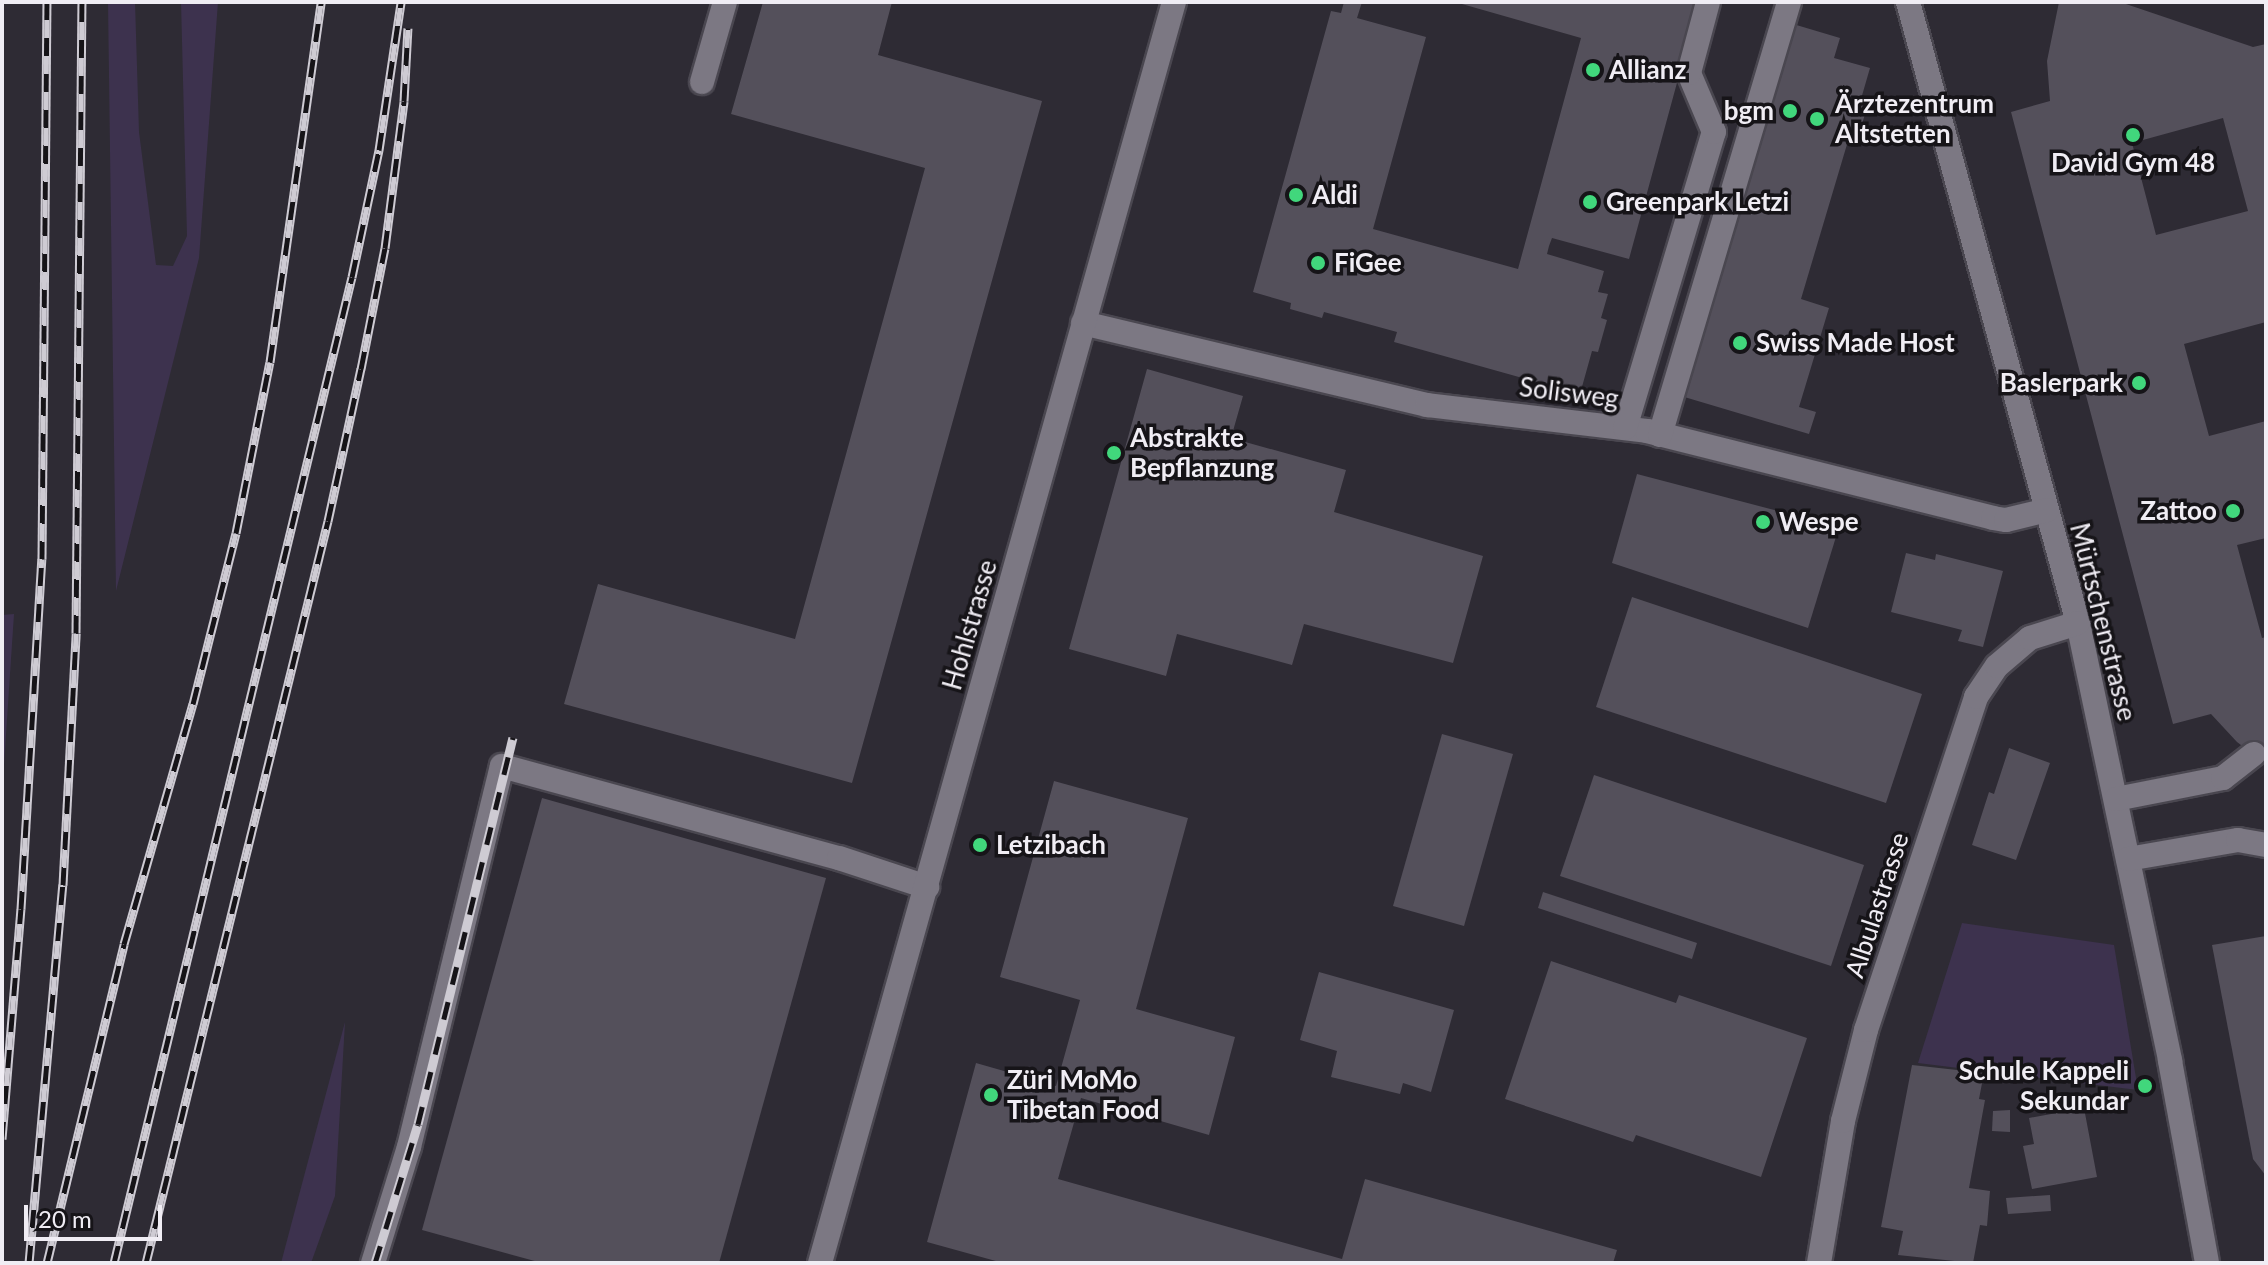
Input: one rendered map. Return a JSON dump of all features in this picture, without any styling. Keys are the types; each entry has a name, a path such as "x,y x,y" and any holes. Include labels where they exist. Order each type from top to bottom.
{"street":[{"path":"702,82 725,2"},
{"name":"Hohlstrasse","path":"820,1263 1174,2"},
{"path":"1644,431 1714,132 1689,73 1708,2"},
{"path":"1644,431 1789,2"},
{"name":"Mürtschenstrasse","path":"1908,2 2078,623 2116,799 2207,1263"},
{"name":"Solisweg","path":"1083,323 1427,405 1644,431 1993,518 2006,520 2047,510"},
{"name":"Albulastrasse","path":"1819,1263 1843,1121 1866,1030 1976,697 1997,666 2030,638 2078,623"},
{"path":"2116,799 2223,778 2254,754"},
{"path":"373,1263 412,1133 502,766 839,858 927,887"},
{"path":"2128,859 2238,840 2266,845"}],"shaded area":[{"path":"108,2 135,2 139,132 156,265 173,266 187,236 181,2 218,2 199,258 116,591"},
{"path":"14,614 2,795 2,615"},
{"path":"1962,923 2114,945 2138,1090 1918,1063"},
{"path":"345,1022 335,1196 311,1263 281,1263"}],"building":[{"path":"763,2 892,2 878,55 1042,101 852,783 564,704 598,584 795,639 925,168 731,114"},
{"name":"Greenpark Letzi","path":"1344,2 1362,2 1357,18 1426,37 1373,229 1518,269 1581,38 1455,2 1699,2 1629,259 1552,238 1549,246 1547,254 1604,271 1598,292 1608,294 1601,318 1607,320 1598,352 1592,351 1580,394 1394,342 1397,332 1324,312 1322,318 1290,309 1291,303 1253,292 1331,11 1341,13"},
{"name":"Baslerpark","path":"2059,2 2120,2 2253,47 2266,44 2266,322 2184,344 2209,436 2266,421 2266,538 2237,545 2262,638 2266,637 2266,764 2237,742 2211,714 2173,724 2011,112 2050,101 2047,61","holes":["2223,118 2248,211 2156,235 2132,143"]},
{"path":"1793,24 1840,38 1834,58 1870,68 1861,99 1869,101 1856,144 1848,141 1801,299 1829,308 1799,407 1816,412 1809,434 1681,396"},
{"path":"1147,369 1243,396 1231,438 1346,470 1334,512 1483,556 1453,663 1304,624 1292,665 1177,634 1166,676 1069,649"},
{"path":"1637,474 1839,527 1808,628 1612,563"},
{"path":"1906,553 1935,560 1936,554 2003,571 1983,647 1958,641 1962,630 1891,612"},
{"path":"1632,597 1922,694 1886,803 1596,707"},
{"path":"1442,734 1513,754 1464,926 1393,906"},
{"path":"2009,748 2050,763 2016,860 1972,845 1989,792 1994,794"},
{"path":"1594,775 1864,865 1831,966 1560,876"},
{"path":"1054,781 1188,818 1136,1009 1235,1037 1209,1135 1081,1098 1058,1179 1342,1259 1365,1179 1617,1250 1613,1263 1003,1263 927,1242 976,1063 1056,1086 1080,1000 1000,977"},
{"path":"542,798 826,878 719,1263 542,1263 422,1230"},
{"path":"1543,892 1697,943 1692,959 1538,908"},
{"path":"2266,936 2266,1176 2253,1159 2212,945"},
{"path":"1551,961 1676,1003 1679,995 1807,1038 1761,1177 1636,1135 1633,1142 1505,1099"},
{"path":"1319,972 1454,1010 1431,1092 1403,1083 1400,1094 1331,1077 1337,1051 1300,1040"},
{"path":"1912,1065 1984,1073 1979,1099 1985,1100 1969,1188 1990,1191 1987,1226 1980,1225 1973,1263 1898,1255 1903,1231 1881,1227"},
{"path":"2084,1108 2097,1177 2032,1189 2023,1146 2034,1144 2029,1118"},
{"path":"2010,1110 2010,1132 1992,1131 1993,1111"},
{"path":"2050,1195 2051,1211 2008,1214 2006,1198"}],"railway":[{"path":"2,1139 21,909 42,559 47,2"},
{"path":"29,1263 63,885 76,633 82,2"},
{"path":"47,1263 124,944 193,704 236,533 270,362 321,2"},
{"path":"114,1263 352,277 379,150 401,2"},
{"path":"146,1263 328,521 361,369 385,248 404,101 408,28"},
{"path":"375,1263 418,1124 513,737"}],"place":[{"name":"Allianz","path":"1593,70"},
{"name":"bgm","path":"1790,111"},
{"name":"Ärztezentrum Altstetten","path":"1817,119"},
{"name":"David Gym 48","path":"2133,135"},
{"name":"Aldi","path":"1296,195"},
{"name":"Greenpark Letzi","path":"1590,202"},
{"name":"FiGee","path":"1318,263"},
{"name":"Swiss Made Host","path":"1740,343"},
{"name":"Baslerpark","path":"2139,383"},
{"name":"Abstrakte Bepflanzung","path":"1114,453"},
{"name":"Zattoo","path":"2233,511"},
{"name":"Wespe","path":"1763,522"},
{"name":"Letzibach","path":"980,845"},
{"name":"Schule Kappeli Sekundar","path":"2145,1086"},
{"name":"Züri MoMo Tibetan Food","path":"991,1095"}]}
